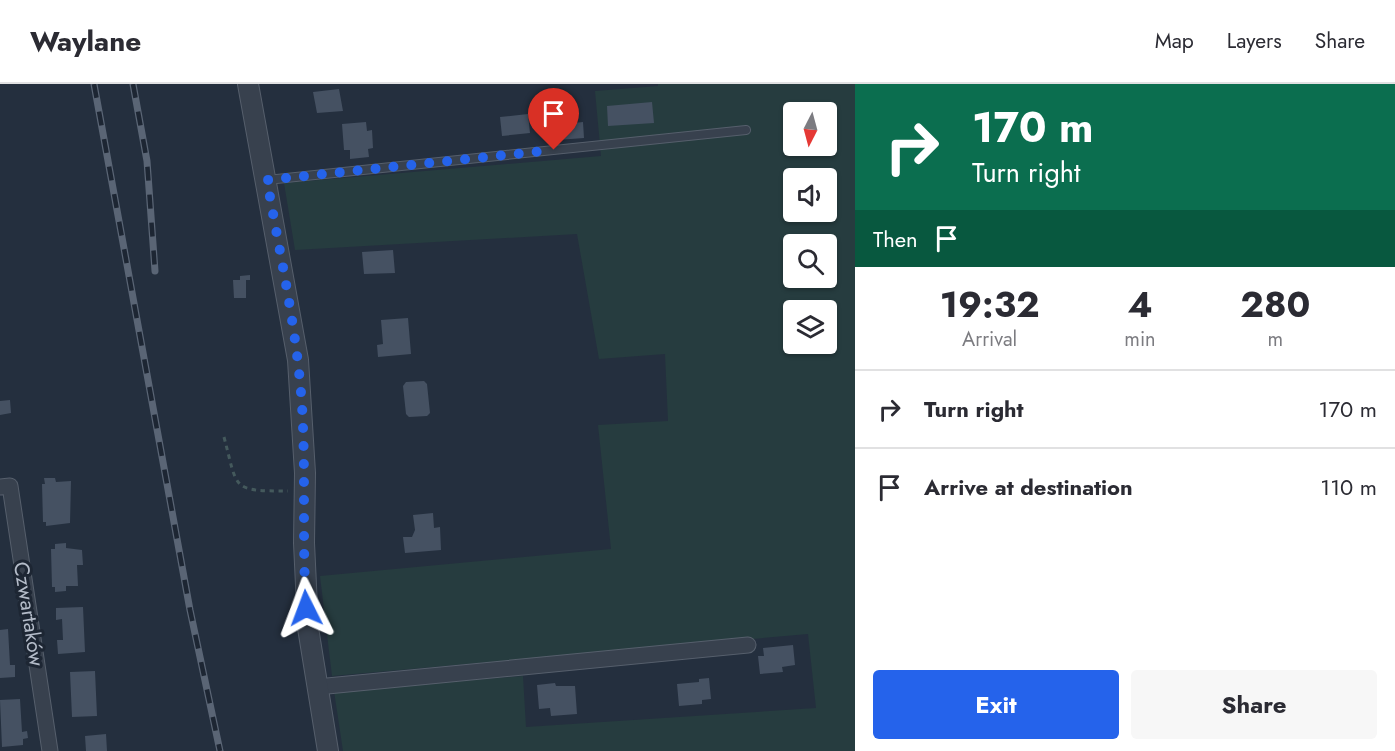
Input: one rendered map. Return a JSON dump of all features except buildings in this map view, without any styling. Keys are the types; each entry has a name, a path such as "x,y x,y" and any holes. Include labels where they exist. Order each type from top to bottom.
{"street":[{"path":"248,84 298,360 305,491 305,588 308,628 328,751"},
{"name":"Czwartaków","path":"0,487 10,486 50,751"},
{"path":"317,687 748,645"}],"lane":[{"path":"267,180 746,130"}],"path":[{"path":"224,437 236,482 242,488 256,491 305,491"}],"green space":[{"path":"658,84 855,84 855,751 343,751 334,691 523,676 526,727 816,708 808,634 332,676 320,576 611,549 598,425 668,421 665,354 599,359 577,234 295,250 284,183 601,156 595,91 658,86"}],"railway":[{"path":"94,84 190,610 220,751"},
{"path":"133,84 147,161 155,271"}],"route":[{"path":"306,608 305,473 298,360 267,180 554,150"}]}
